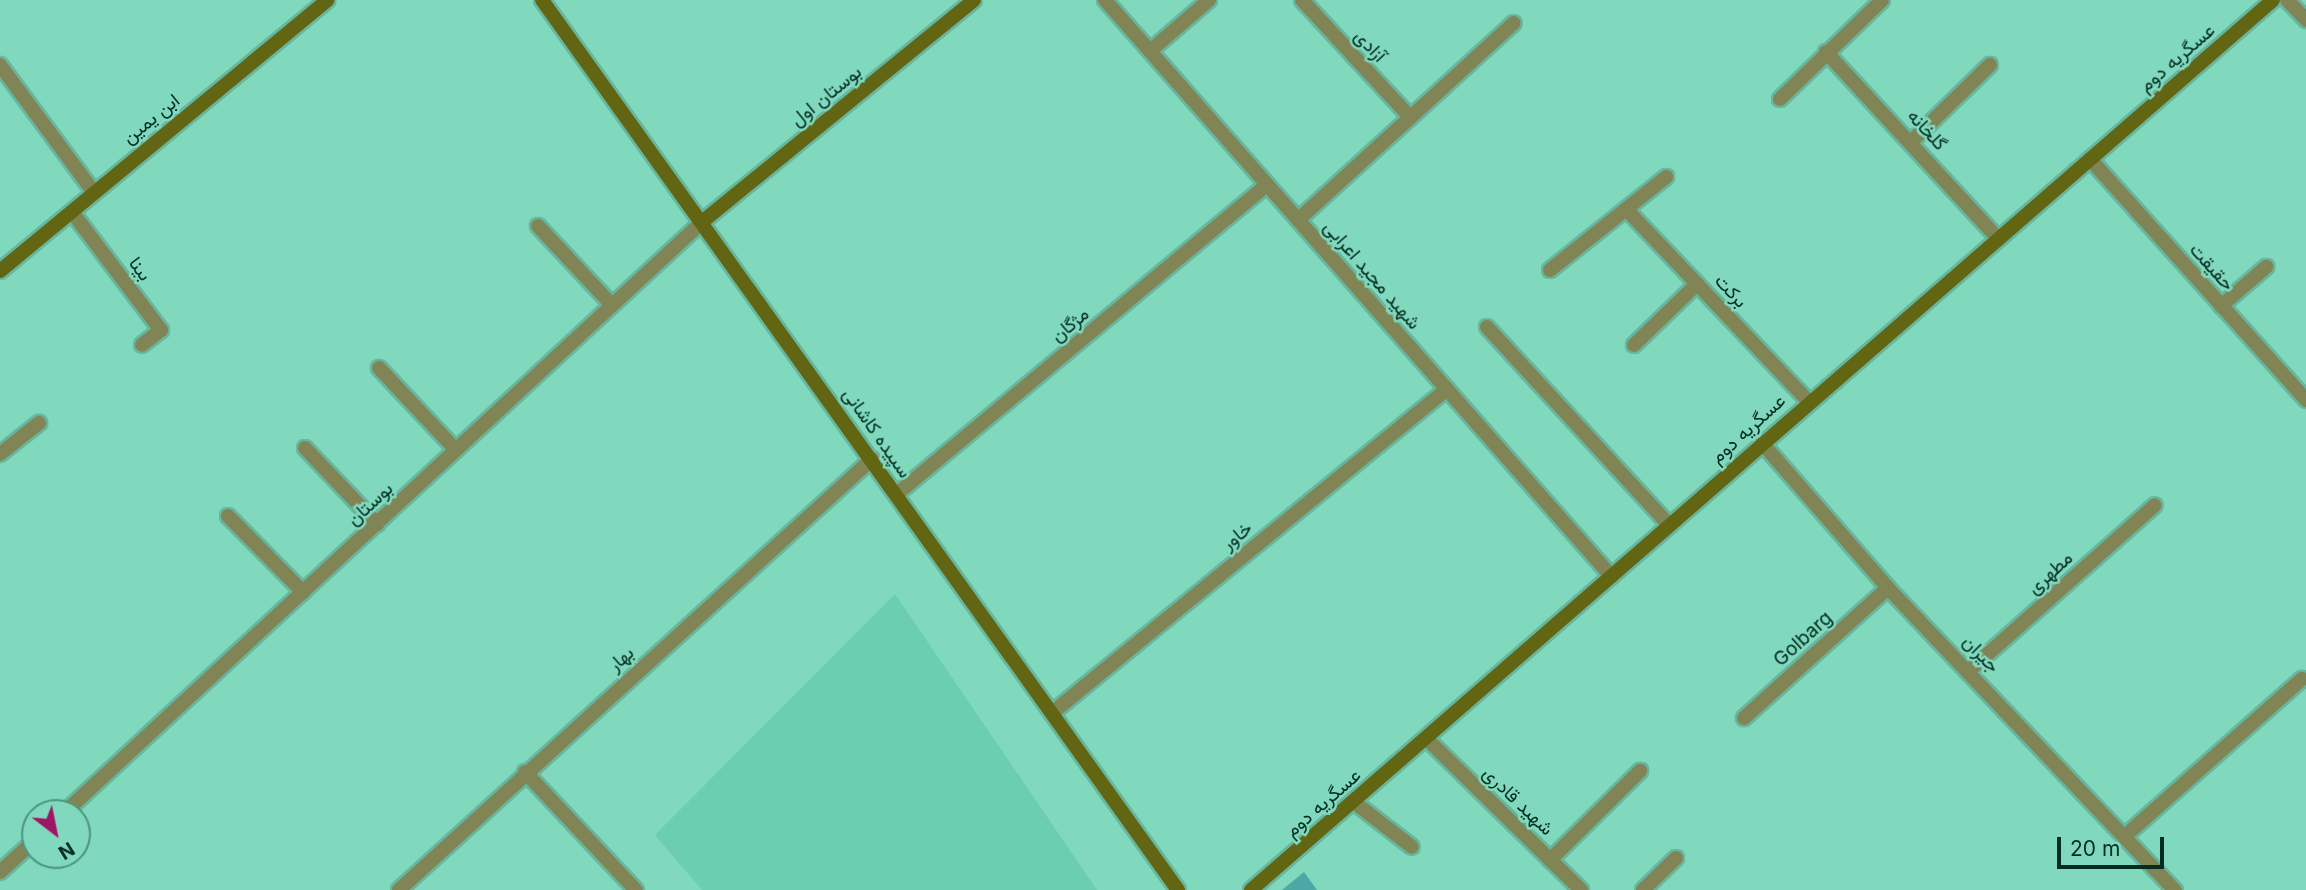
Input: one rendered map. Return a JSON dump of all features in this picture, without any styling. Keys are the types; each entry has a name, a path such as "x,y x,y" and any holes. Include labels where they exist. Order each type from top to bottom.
{"street":[{"name":"ابن یمین","path":"0,271 72,212 93,191 328,0"},
{"name":"سپیده کاشانی","path":"542,0 872,458 1178,890"},
{"name":"بوستان اول","path":"702,222 974,0"},
{"name":"شهید مجید اعرابی","path":"1105,0 1611,576"},
{"path":"1150,51 1209,0"},
{"name":"آزادی","path":"1302,0 1410,117"},
{"path":"1780,99 1882,0"},
{"name":"عسگریه دوم","path":"1251,890 1427,739 1808,401 2273,0"},
{"path":"2287,0 2306,20"},
{"path":"1298,220 1514,23"},
{"name":"گلخانه","path":"1826,52 1912,141 1997,237"},
{"path":"0,65 93,191"},
{"path":"1912,141 1990,65"},
{"name":"حقیقت","path":"2090,159 2306,400"},
{"path":"1550,270 1665,177"},
{"name":"مژگان","path":"897,494 1268,185"},
{"name":"برکت","path":"1626,209 1808,401"},
{"name":"بینا","path":"72,212 161,330 142,345"},
{"name":"بوستان","path":"79,799 702,222"},
{"path":"538,226 612,305"},
{"path":"2221,306 2266,267"},
{"path":"1634,345 1697,284"},
{"path":"1487,327 1669,525"},
{"path":"379,368 456,450"},
{"name":"خاور","path":"1052,713 1447,389"},
{"path":"0,454 38,423"},
{"name":"جیران","path":"1762,443 1888,588 1971,669 2175,890"},
{"path":"305,449 377,524"},
{"name":"بهار","path":"399,890 525,772 872,458"},
{"name":"مطهری","path":"1971,669 2155,505"},
{"path":"228,516 303,593"},
{"name":"Golbarg","path":"1744,718 1888,588"},
{"path":"2125,836 2302,680"},
{"name":"شهید قادری","path":"1427,739 1581,890"},
{"path":"1550,860 1640,771"},
{"path":"525,772 636,890"},
{"path":"1354,802 1412,847"},
{"path":"0,872 21,853"},
{"path":"1643,890 1676,858"}],"shaded area":[{"path":"895,594 1097,890 702,890 655,835"}],"building":[{"path":"1304,872 1317,890 1282,890"}]}
